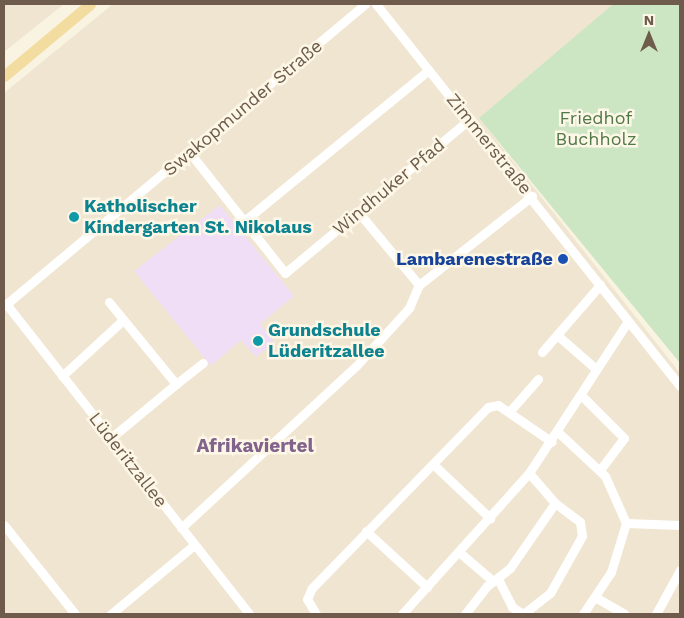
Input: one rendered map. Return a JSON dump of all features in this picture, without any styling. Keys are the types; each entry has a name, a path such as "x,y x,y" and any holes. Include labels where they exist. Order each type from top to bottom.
{"main road":[{"path":"4,76 90,4"}],"street":[{"name":"Swakopmunder Straße","path":"5,306 190,153 365,4"},
{"name":"Zimmerstraße","path":"376,4 532,196 600,286 680,386"},
{"path":"190,153 243,222 429,70"},
{"name":"Windhuker Pfad","path":"243,222 285,273 470,119"},
{"path":"180,528 356,366 409,308 418,285 436,275 532,196"},
{"path":"359,213 418,285"},
{"path":"542,352 600,286"},
{"path":"109,302 176,384"},
{"name":"Lüderitzallee","path":"5,306 249,614"},
{"path":"62,376 123,320"},
{"path":"402,614 529,473 559,433 596,369 628,321"},
{"path":"557,335 596,369"},
{"path":"111,438 203,364"},
{"path":"508,412 538,379"},
{"path":"581,395 624,438 600,470"},
{"path":"316,614 308,594 366,531 488,406 498,405 552,442"},
{"path":"559,433 600,470 616,494 626,523 620,550 595,597 583,614"},
{"path":"433,464 490,518"},
{"path":"459,552 496,580 512,607 523,614 550,593 582,536 580,522 555,503 529,473"},
{"path":"465,614 496,580 555,503"},
{"path":"626,523 680,525"},
{"path":"4,526 75,614"},
{"path":"366,531 426,587"},
{"path":"111,614 194,545"},
{"path":"656,614 680,570"},
{"path":"595,597 624,614"}],"shaded area":[{"path":"4,4 64,4 4,52"},
{"path":"113,4 613,4 479,118 680,373 680,614 4,614 4,93"},
{"path":"220,205 294,296 260,324 274,342 256,357 241,340 211,366 134,271"}],"green space":[{"name":"Friedhof Buchholz","path":"613,4 680,4 680,363 479,118"}],"place":[{"name":"Katholischer Kindergarten St. Nikolaus","path":"74,217"},
{"name":"Lambarenestraße","path":"563,259"},
{"name":"Grundschule Lüderitzallee","path":"258,341"}],"district":[{"name":"Afrikaviertel","path":"255,446"}]}
